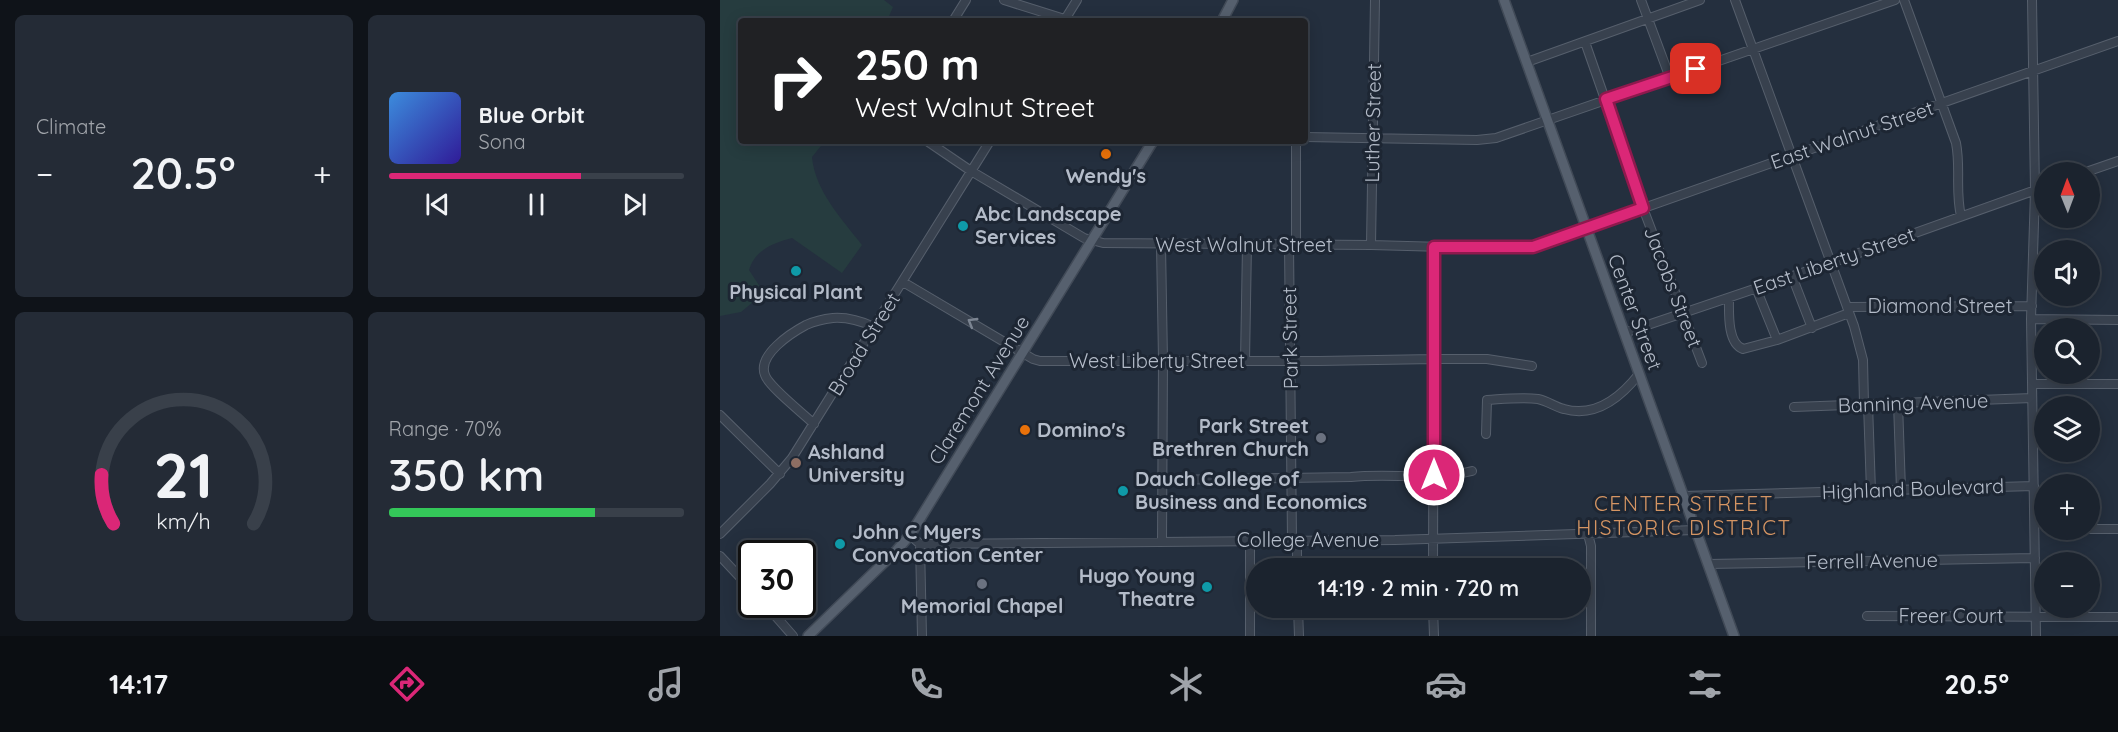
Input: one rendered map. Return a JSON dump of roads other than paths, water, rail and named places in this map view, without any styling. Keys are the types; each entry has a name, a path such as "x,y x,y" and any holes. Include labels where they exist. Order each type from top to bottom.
{"main road":[{"path":"1224,18 1233,0"},
{"name":"Center Street","path":"1504,0 1734,636"},
{"name":"Claremont Avenue","path":"808,636 909,535 1151,144"}],"street":[{"path":"955,18 966,0"},
{"path":"1004,0 1061,18"},
{"path":"1068,18 1077,0"},
{"name":"Luther Street","path":"1371,245 1375,0"},
{"path":"1641,0 1670,78"},
{"path":"1527,62 1700,0"},
{"path":"1735,0 1848,310 1863,360 1871,491"},
{"path":"1308,136 1488,139 1895,0"},
{"path":"1904,0 1958,152 1957,199 1961,216"},
{"path":"2032,0 2035,162"},
{"name":"East Walnut Street","path":"1586,229 2118,41"},
{"name":"Jacobs Street","path":"1585,42 1643,208 1702,363"},
{"name":"West Walnut Street","path":"931,144 971,171 1084,238 1111,244 1533,247 1586,229"},
{"name":"Broad Street","path":"720,534 780,474 814,424 988,144"},
{"name":"Park Street","path":"1296,144 1290,361 1291,478 1296,558"},
{"path":"2100,167 2118,161"},
{"name":"East Liberty Street","path":"1624,333 2034,191"},
{"path":"2034,228 2031,319 2034,486"},
{"path":"1161,245 1162,542"},
{"path":"1245,361 1247,245"},
{"path":"1433,558 1434,247"},
{"path":"1792,276 1812,328"},
{"name":"West Liberty Street","path":"903,282 1040,361 1487,359 1532,366"},
{"path":"1756,288 1777,340"},
{"name":"Diamond Street","path":"1729,298 1732,335 1738,347 1751,348 1812,328 1848,310 2032,306"},
{"path":"814,424 768,381 763,368 767,356 806,325 818,321 847,319 861,321 874,327"},
{"name":"Diamond Street","path":"2031,319 2118,320"},
{"path":"1486,434 1487,400 1537,399 1560,408 1581,411 1596,408 1616,399 1639,374"},
{"path":"2032,384 2118,384"},
{"name":"Banning Avenue","path":"1794,407 2032,398"},
{"path":"1898,403 1901,490"},
{"path":"720,415 780,474"},
{"path":"1163,480 1459,475 1472,471"},
{"name":"Highland Boulevard","path":"1684,496 2034,486"},
{"path":"2100,529 2118,529"},
{"name":"College Avenue","path":"921,544 1432,538 1695,530"},
{"path":"1588,534 1591,546 1591,636"},
{"path":"909,535 921,544 922,636"},
{"path":"1250,540 1250,636"},
{"path":"720,556 738,575"},
{"name":"Ferrell Avenue","path":"1708,564 2034,558"},
{"name":"Freer Court","path":"1867,616 2034,616"},
{"name":"Freer Court","path":"2100,617 2118,617"},
{"path":"777,618 793,636"},
{"path":"1298,618 1299,636"},
{"path":"1433,618 1434,636"},
{"path":"2036,618 2036,636"}],"place":[{"name":"Wendy's","path":"1106,154"},
{"name":"Abc Landscape Services","path":"963,226"},
{"name":"Physical Plant","path":"796,271"},
{"name":"Domino's","path":"1025,430"},
{"name":"Park Street Brethren Church","path":"1321,438"},
{"name":"Ashland University","path":"796,463"},
{"name":"Dauch College of Business and Economics","path":"1123,491"},
{"name":"John C Myers Convocation Center","path":"840,544"},
{"name":"Memorial Chapel","path":"982,584"},
{"name":"Hugo Young Theatre","path":"1207,587"}],"district":[{"name":"CENTER STREET HISTORIC DISTRICT","path":"1684,516"}]}
